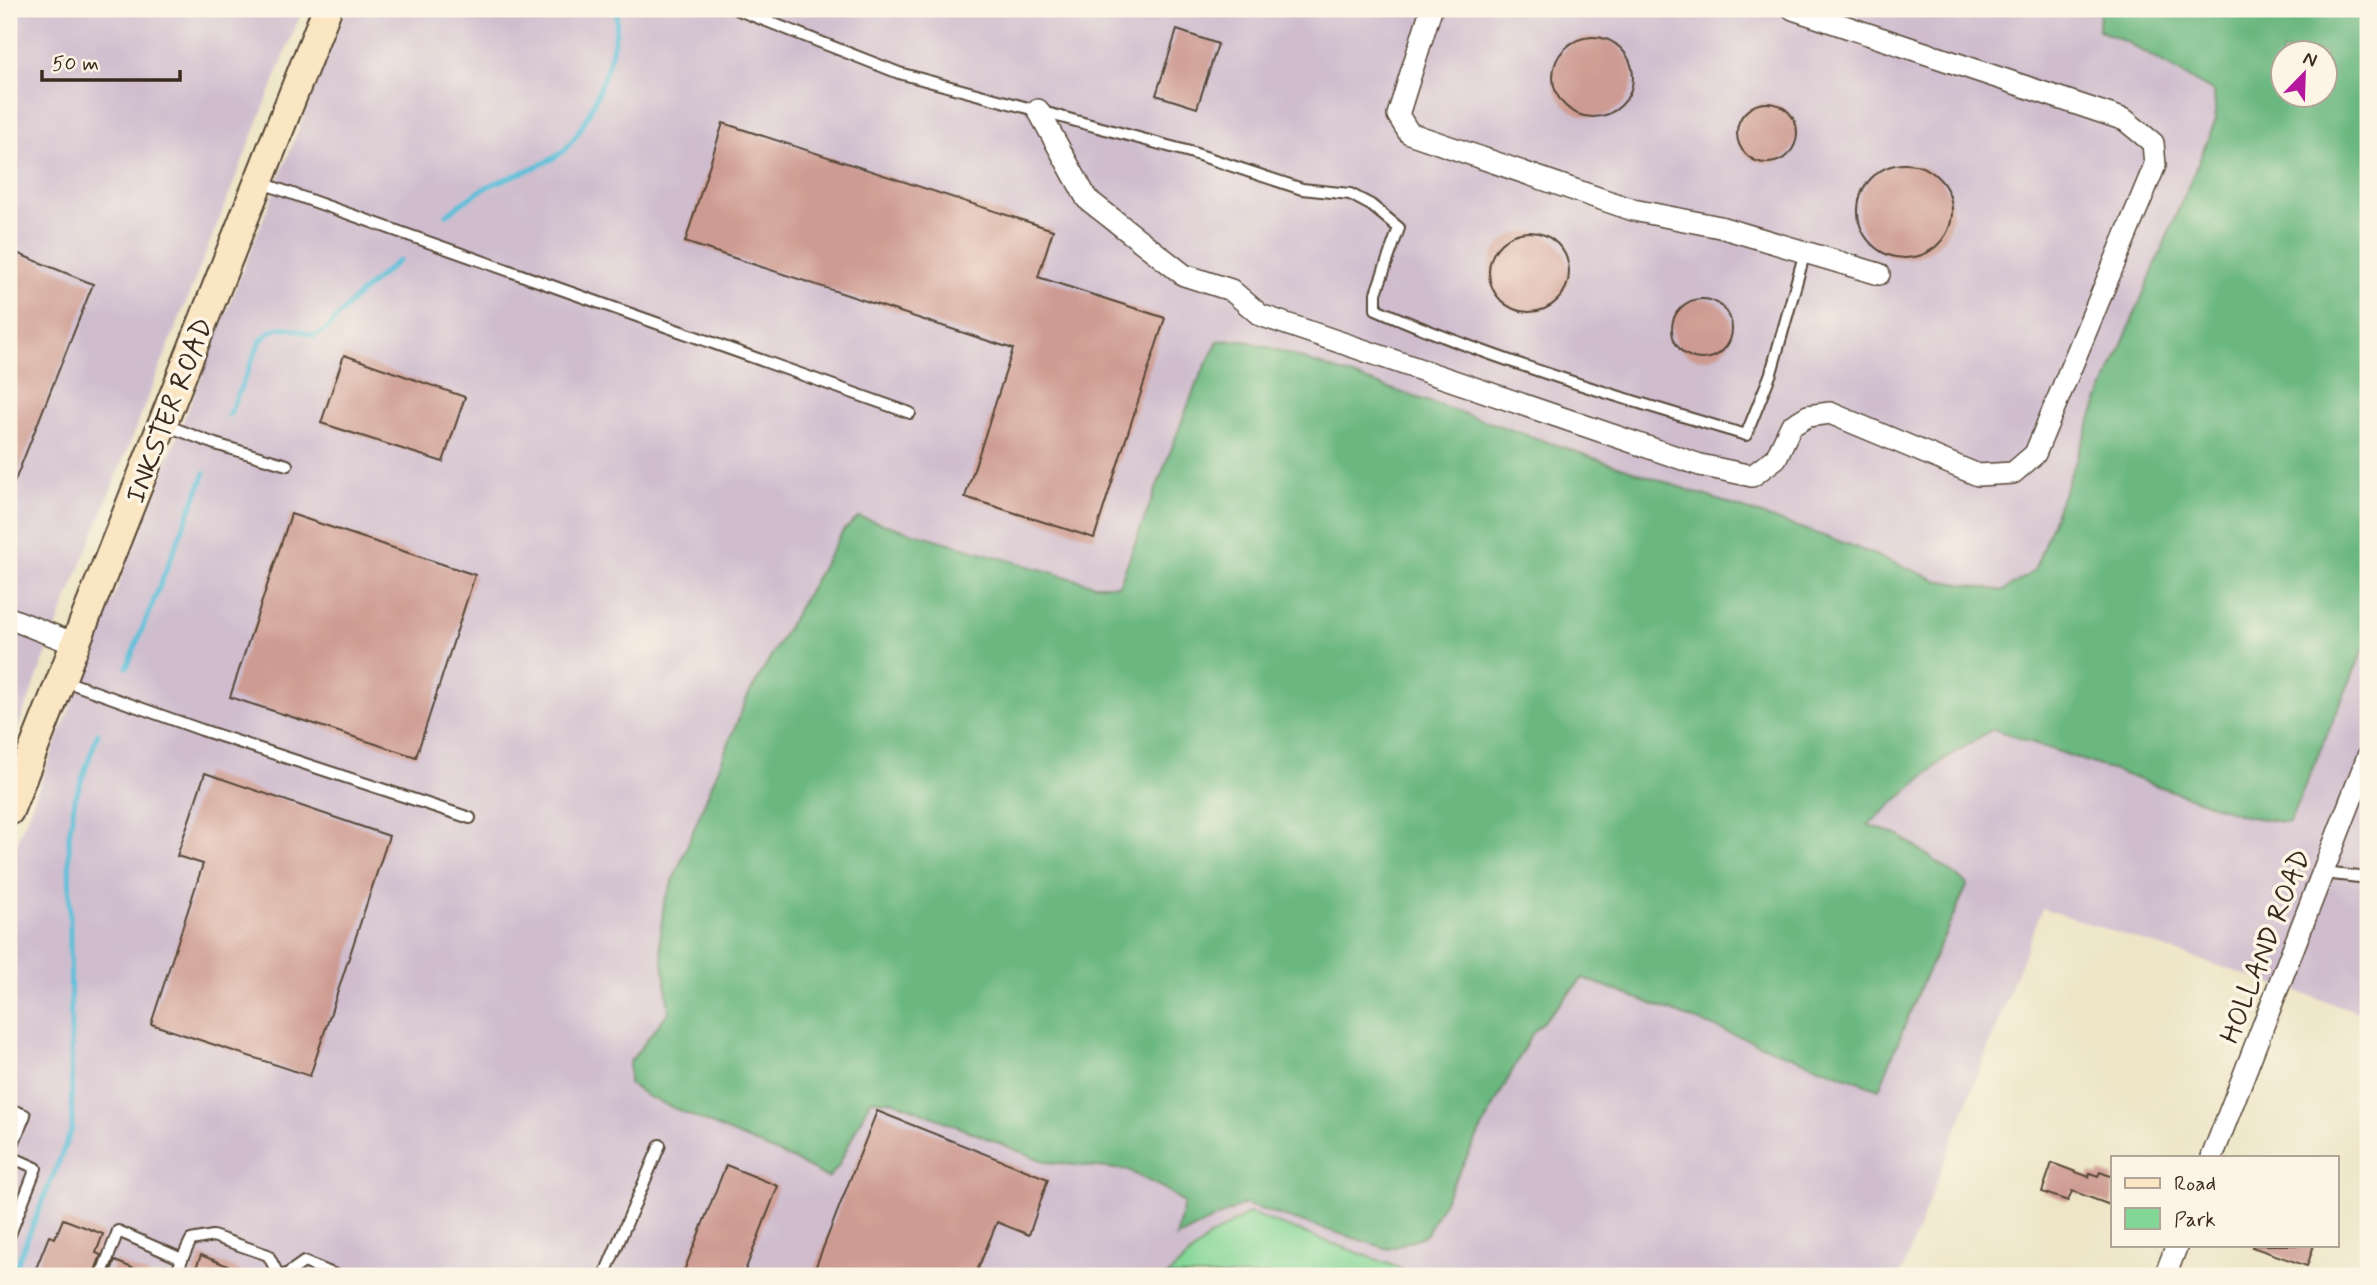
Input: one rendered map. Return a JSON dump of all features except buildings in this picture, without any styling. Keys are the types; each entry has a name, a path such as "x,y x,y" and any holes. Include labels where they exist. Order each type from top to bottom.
{"street":[{"name":"INKSTER ROAD","path":"9,811 327,9"},
{"path":"1431,9 1398,115 1409,133 1633,210 1720,227 1880,274"},
{"path":"1038,110 1087,199 1184,275 1231,290 1260,315 1700,465 1752,476 1776,458 1791,426 1808,416 1830,413 1978,475 2013,472 2035,454 2155,164 2153,143 2126,120 1793,9"},
{"path":"9,618 75,644"},
{"name":"HOLLAND ROAD","path":"2211,1156 2368,756"},
{"path":"2165,1276 2177,1246"}],"lane":[{"path":"740,10 900,73 1190,152 1302,189 1350,194 1371,205 1399,228 1376,293 1376,309 1418,327 1598,392 1746,435 1771,373 1805,252"},
{"path":"259,182 910,413"},
{"path":"163,424 215,444 287,465"},
{"path":"61,680 202,730 470,818"},
{"path":"2323,873 2368,878"},
{"path":"9,1109 25,1115 16,1131 9,1155 36,1168 9,1237"},
{"path":"604,1276 660,1145"},
{"path":"101,1276 118,1231 182,1259"},
{"path":"176,1276 191,1240 213,1236 268,1255 279,1276"},
{"path":"284,1276 304,1262 338,1276"}],"shaded area":[{"path":"9,9 303,9 9,751"},
{"path":"346,9 2368,9 2368,1015 2042,908 1900,1276 9,1276 9,862"}],"green space":[{"path":"2100,9 2368,9 2368,639 2289,823 2244,816 1993,729 1943,760 1868,825 1900,836 1968,884 1919,990 1879,1089 1583,978 1531,1035 1426,1235 1389,1249 1244,1204 1176,1238 1184,1203 1165,1189 1127,1170 1046,1162 894,1101 870,1100 838,1167 828,1178 794,1160 648,1097 629,1083 629,1063 669,1011 660,938 664,903 747,698 843,531 859,517 1095,585 1119,585 1196,385 1218,341 1241,340 1271,348 1847,544 1937,580 2003,591 2034,571 2097,404 2216,120 2214,92 2128,43 2099,30"},
{"path":"1249,1213 1419,1275 1472,1276 1167,1276 1208,1238"}],"waterway":[{"path":"447,214 495,183 549,161 569,145 590,110 608,66 617,25 617,9"},
{"path":"229,415 260,342 267,335 279,328 315,336 326,330 355,298 399,260"},
{"path":"127,667 205,473"},
{"path":"12,1276 72,1129 69,835 75,799 98,733"}]}
